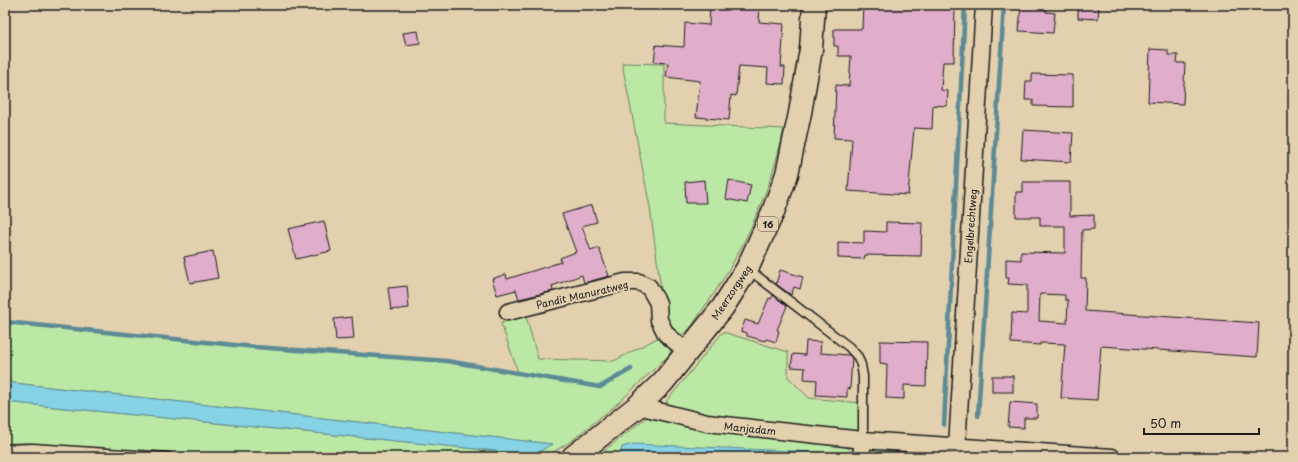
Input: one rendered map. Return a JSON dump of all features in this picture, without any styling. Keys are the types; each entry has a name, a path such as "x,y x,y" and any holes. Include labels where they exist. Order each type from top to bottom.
{"main road":[{"name":"Meerzorgweg","path":"573,457 638,406 663,382 723,307 747,269 773,212 787,174 800,113 811,49 814,5"}],"street":[{"name":"Engelbrechtweg","path":"957,446 984,5"},
{"name":"Pandit Manuratweg","path":"508,312 625,282 638,282 649,287 658,303 659,320 666,334 686,352"},
{"name":"Manjadam","path":"638,406 706,423 862,449 957,446 1112,457"}],"lane":[{"path":"747,269 849,347 858,356 863,376 862,449"},
{"path":"5,449 33,448 168,457"}],"green space":[{"path":"622,63 664,64 664,123 784,129 763,200 742,245 730,267 695,321 686,332 679,336 674,335 665,320 650,207"},
{"path":"526,316 538,359 614,361 663,335 670,344 671,349 669,355 617,404 570,442 545,457 530,457 551,444 5,382 5,322 255,347 447,361 518,372 501,323"},
{"path":"723,332 788,352 788,377 809,398 861,403 862,431 851,434 728,419 675,407 666,402"},
{"path":"5,402 507,452 509,457 224,457 27,443 13,443 5,445"},
{"path":"653,416 839,444 852,452 854,457 596,457 647,417"},
{"path":"884,448 1048,457 944,457 902,455 869,457 875,450"},
{"path":"38,451 120,457 12,457 21,453"}],"water":[{"path":"5,382 552,444 530,457 509,457 506,452 5,402"},
{"path":"633,444 837,453 847,457 620,457 622,447"},
{"path":"902,455 944,457 887,457"}],"building":[{"path":"710,5 760,5 759,22 784,24 781,67 785,67 784,84 767,83 768,68 739,66 736,96 731,95 729,120 696,117 700,81 666,77 668,63 654,62 656,45 684,47 685,23 709,25"},
{"path":"863,5 955,5 954,62 943,62 941,90 948,91 947,106 933,105 932,129 914,128 908,195 848,191 852,139 834,138 836,85 849,86 851,56 838,56 838,46 834,46 834,29 862,29"},
{"path":"1021,5 1046,5 1046,12 1055,13 1053,33 1019,31"},
{"path":"1078,5 1099,5 1098,19 1078,18"},
{"path":"418,31 420,43 406,45 403,33"},
{"path":"1150,49 1168,50 1168,55 1178,55 1177,63 1185,63 1183,104 1148,102"},
{"path":"1032,74 1073,75 1073,107 1033,106 1033,100 1025,100 1026,81 1032,81"},
{"path":"1023,130 1073,133 1071,162 1021,159"},
{"path":"704,180 706,203 686,203 685,182"},
{"path":"729,180 751,185 747,203 726,199"},
{"path":"1023,182 1070,182 1070,216 1094,215 1094,229 1082,230 1081,278 1086,278 1085,311 1259,323 1257,357 1101,346 1097,400 1061,398 1065,344 1040,343 1040,345 1011,343 1012,313 1027,314 1027,285 1008,284 1009,278 1006,278 1006,259 1021,260 1021,252 1065,253 1065,226 1040,226 1040,217 1016,217 1016,192 1023,192","holes":["1040,294 1065,295 1065,300 1068,300 1067,323 1039,321"]},
{"path":"592,205 597,222 582,226 591,251 599,248 609,276 584,283 582,275 552,286 553,291 519,299 516,290 497,295 492,279 506,274 507,279 561,262 560,258 576,252 562,214"},
{"path":"324,221 331,251 296,259 288,229"},
{"path":"886,222 922,223 921,256 865,255 864,259 838,258 838,242 864,243 864,231 886,232"},
{"path":"213,251 218,278 190,283 184,257"},
{"path":"780,270 803,277 800,289 794,287 791,295 776,284"},
{"path":"407,286 409,308 391,310 388,288"},
{"path":"773,295 787,306 777,330 779,331 776,342 766,339 765,341 747,336 747,333 741,331 745,320 758,324 769,298 771,299"},
{"path":"352,317 354,339 336,340 334,319"},
{"path":"806,341 821,342 820,353 849,355 852,358 850,389 847,388 847,397 816,395 817,380 804,379 805,368 791,367 793,354 805,355"},
{"path":"880,341 927,342 926,386 904,385 904,399 886,398 887,364 880,363"},
{"path":"992,376 1013,376 1013,392 992,392"},
{"path":"1010,402 1037,404 1037,418 1024,418 1024,428 1008,427"}],"waterway":[{"path":"944,425 965,5"},
{"path":"978,416 1004,5"},
{"path":"1246,5 1293,7"},
{"path":"5,322 255,347 447,361 600,387 631,369"}]}
